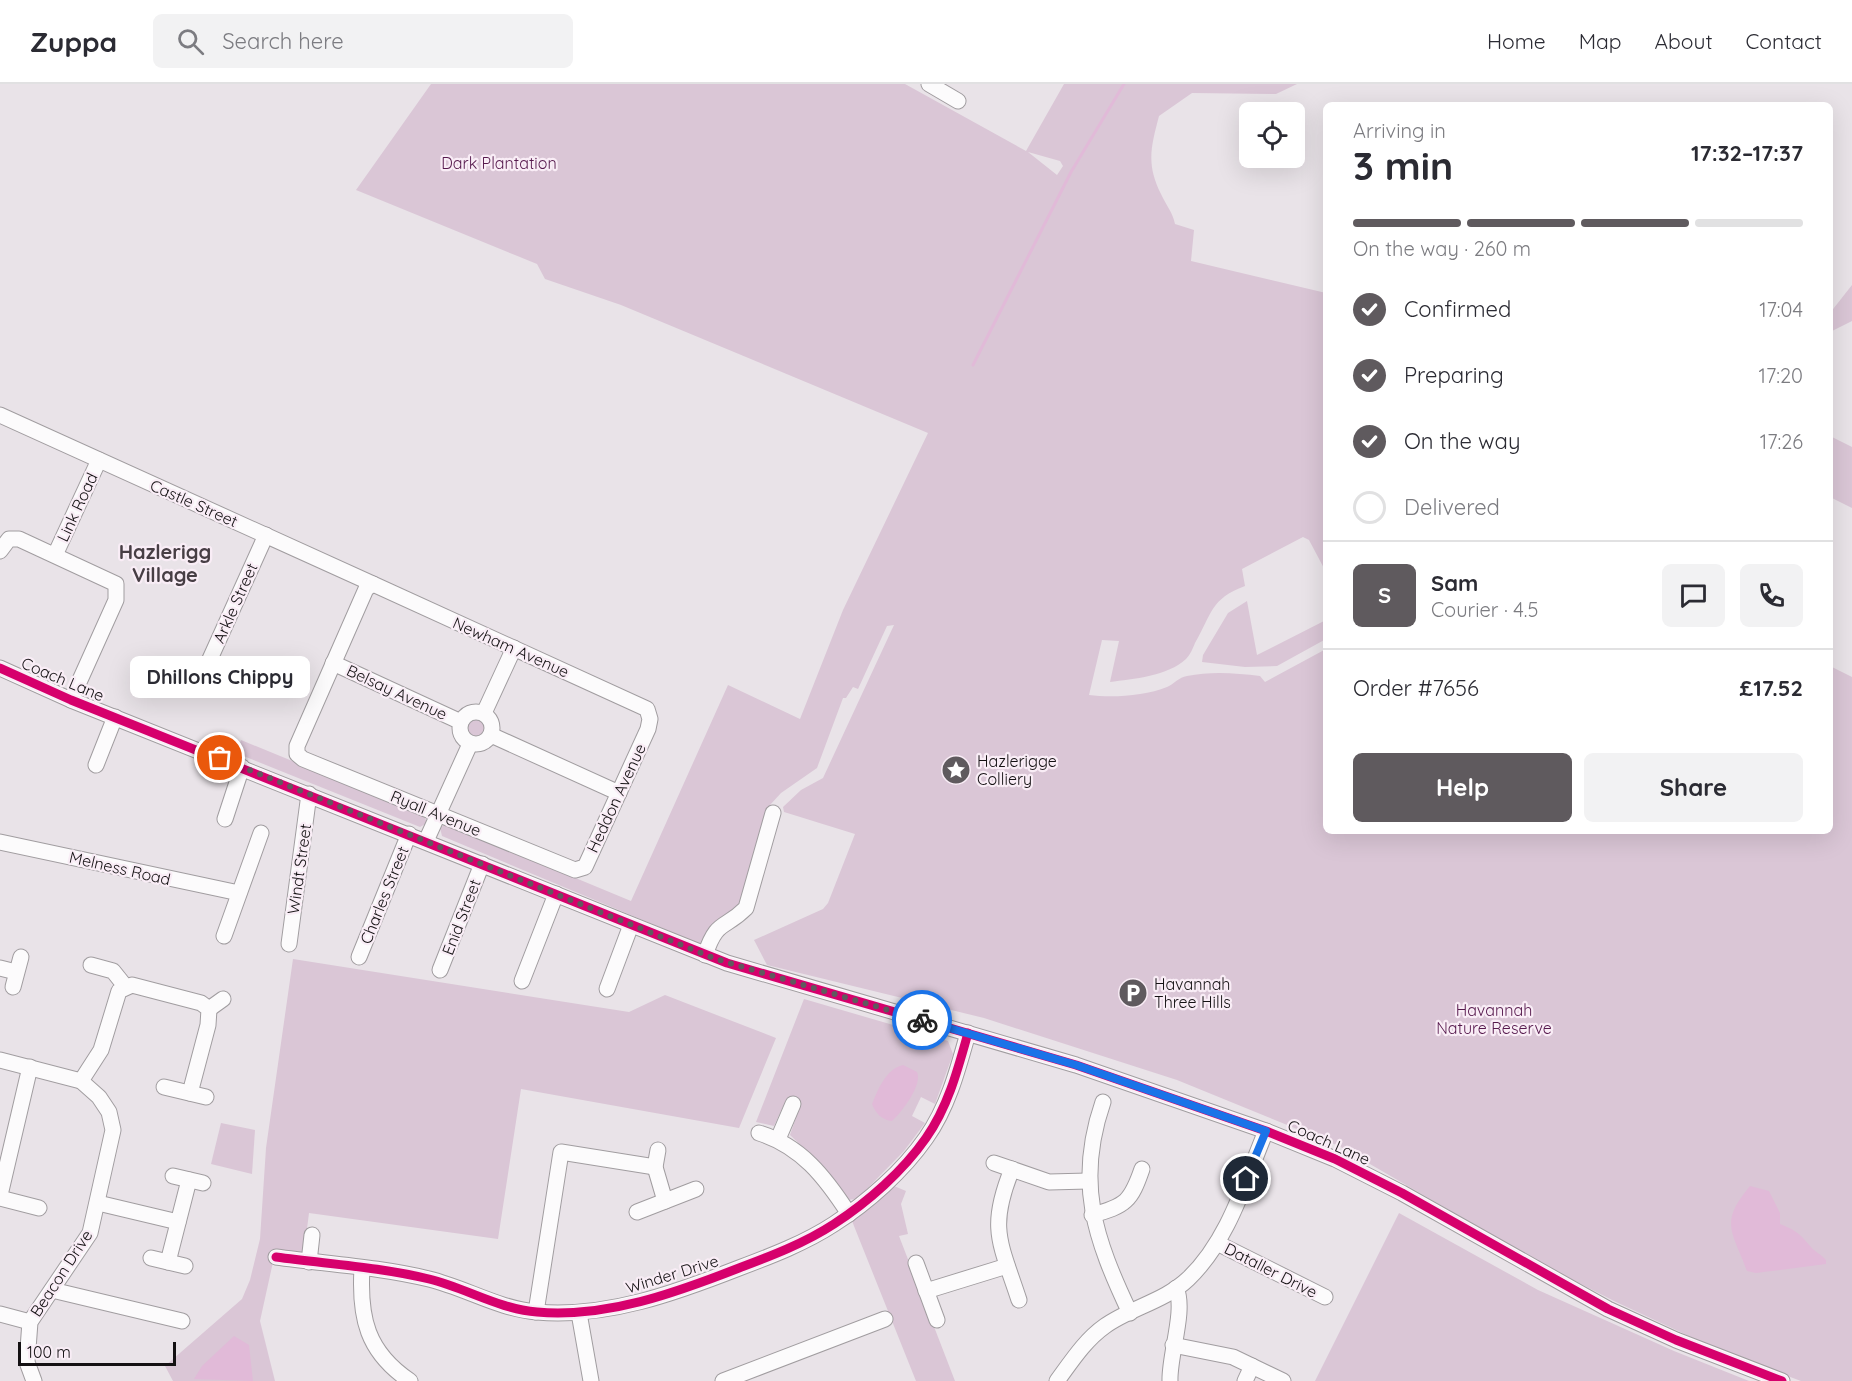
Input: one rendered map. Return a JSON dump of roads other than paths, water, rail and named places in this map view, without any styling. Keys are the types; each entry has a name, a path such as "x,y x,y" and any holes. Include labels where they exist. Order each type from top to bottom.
{"street":[{"path":"929,84 958,101"},
{"name":"Castle Street","path":"7,418 266,536 369,587"},
{"name":"Link Road","path":"55,555 99,460"},
{"name":"Arkle Street","path":"205,670 266,536"},
{"path":"0,551 5,542 13,538 111,580 118,589 116,600 70,700"},
{"path":"333,663 369,587"},
{"name":"Newham Avenue","path":"369,587 514,648 647,708 650,719"},
{"path":"484,713 514,648"},
{"name":"Belsay Avenue","path":"333,663 461,722"},
{"name":"Ryall Avenue","path":"333,663 297,747 297,754 303,759 575,870"},
{"name":"Coach Lane","path":"0,668 70,700 409,834 705,955 774,979 1076,1065 1266,1131 1335,1159 1402,1193 1608,1309 1676,1340 1782,1381"},
{"path":"470,744 460,731 461,722 464,717 474,711 484,713 491,720 491,735"},
{"path":"96,765 115,717"},
{"name":"Heddon Avenue","path":"575,870 585,867 648,729 650,719"},
{"path":"470,744 479,744 491,735"},
{"path":"491,735 619,793"},
{"path":"426,841 470,744"},
{"path":"225,819 242,767"},
{"name":"Windt Street","path":"289,944 309,794"},
{"path":"705,955 719,926 738,916 746,908 773,813"},
{"path":"224,936 261,833"},
{"name":"Charles Street","path":"359,957 409,834"},
{"name":"Melness Road","path":"0,842 239,893"},
{"name":"Enid Street","path":"440,970 482,864"},
{"path":"522,981 556,894"},
{"path":"607,988 632,925"},
{"path":"0,968 15,980 21,957"},
{"path":"91,965 113,971 125,986"},
{"path":"81,1081 101,1050 119,991 125,986 201,1004 209,1009"},
{"path":"209,1009 224,999"},
{"path":"190,1094 208,1025 209,1009"},
{"name":"Winder Drive","path":"276,1257 414,1275 447,1283 514,1309 536,1312 579,1313 641,1302 687,1288 814,1237 849,1214 905,1164 927,1137 945,1107 968,1033"},
{"name":"Beacon Drive","path":"0,1060 81,1081 99,1097 109,1112 114,1130 90,1233 30,1322 27,1362 34,1381"},
{"path":"30,1067 0,1197 39,1208"},
{"path":"164,1088 206,1097"},
{"path":"1103,1102 1091,1145 1088,1181 1092,1215 1101,1248 1130,1313"},
{"path":"778,1139 793,1104"},
{"name":"Dataller Drive","path":"1057,1381 1093,1336 1106,1325 1176,1288 1188,1279 1217,1243 1266,1131"},
{"path":"759,1133 778,1139 806,1159 849,1214"},
{"path":"658,1150 656,1167 665,1201"},
{"path":"536,1312 561,1152 656,1167"},
{"path":"994,1163 1049,1182 1088,1181"},
{"path":"1092,1215 1119,1206 1133,1195 1142,1168"},
{"path":"1012,1169 1001,1197 997,1219 999,1240 1018,1300"},
{"path":"168,1262 178,1222 196,1182 173,1176"},
{"path":"637,1212 696,1189"},
{"path":"98,1203 178,1222"},
{"path":"309,1262 312,1235"},
{"name":"Dataller Drive","path":"1217,1243 1325,1297"},
{"path":"151,1258 184,1266"},
{"path":"916,1263 937,1320"},
{"path":"926,1291 1008,1266"},
{"path":"362,1268 361,1309 369,1335 387,1363 402,1379"},
{"path":"1170,1381 1180,1302 1176,1288"},
{"path":"52,1290 174,1324"},
{"path":"579,1313 591,1381"},
{"path":"0,1314 30,1322"},
{"path":"723,1381 761,1374 885,1319"},
{"path":"1173,1345 1223,1354 1283,1381"},
{"path":"1245,1381 1252,1366"}],"waterway":[{"path":"973,365 1071,172 1124,84"}],"place":[{"name":"Dhillons Chippy","path":"220,758"},
{"name":"Hazlerigge Colliery","path":"956,770"},
{"name":"Havannah Three Hills","path":"1133,993"}],"district":[{"name":"Hazlerigg Village","path":"165,562"}],"park label":[{"name":"Dark Plantation","path":"499,163"},
{"name":"Havannah Nature Reserve","path":"1494,1019"}]}
